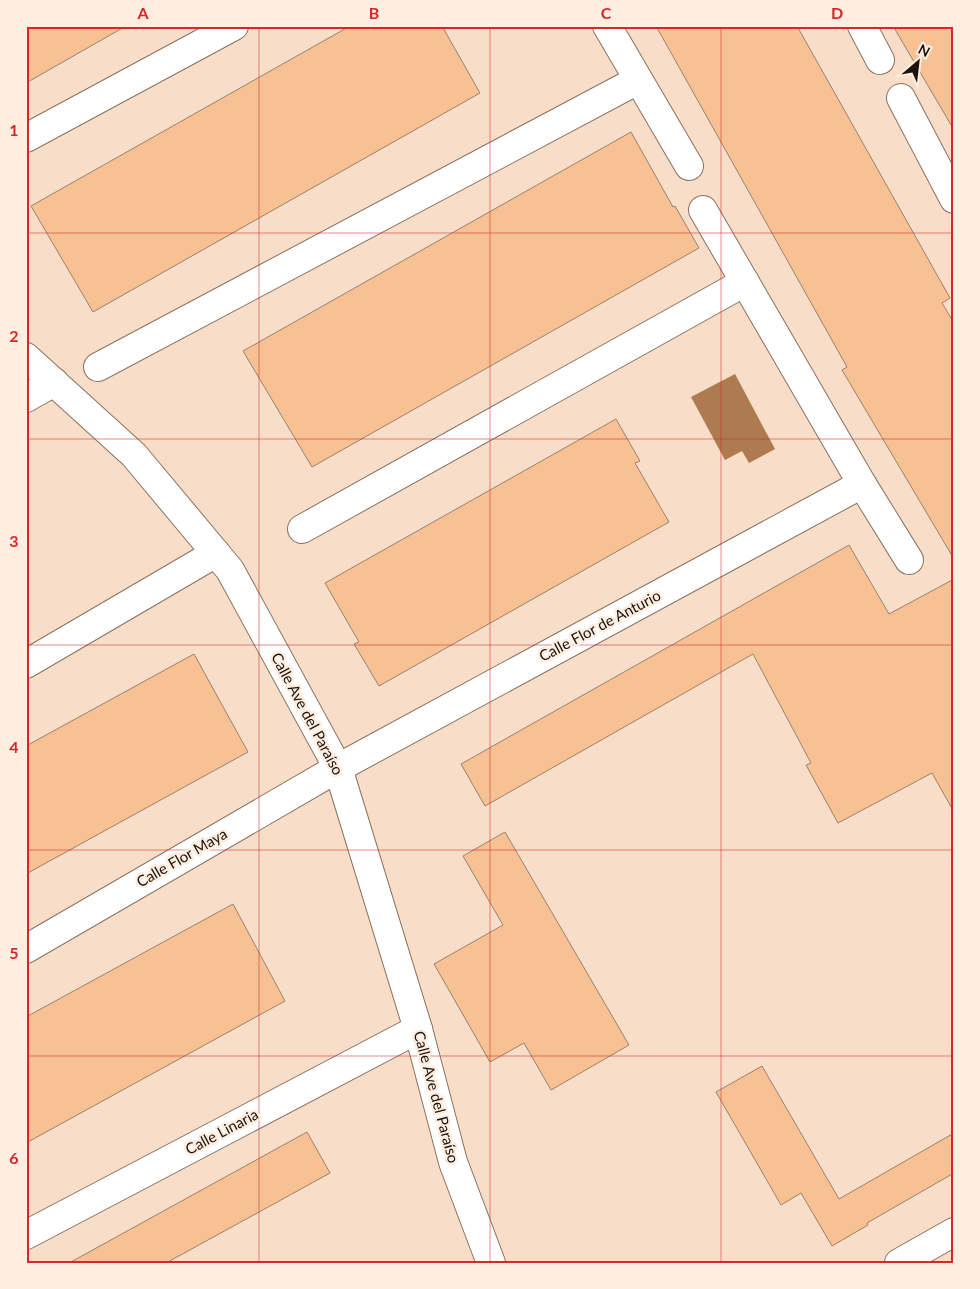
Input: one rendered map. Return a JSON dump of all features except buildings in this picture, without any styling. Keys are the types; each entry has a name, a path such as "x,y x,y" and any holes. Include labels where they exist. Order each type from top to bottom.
{"street":[{"path":"26,138 234,26"},
{"path":"607,26 689,166"},
{"path":"862,26 880,60"},
{"path":"98,367 638,80"},
{"path":"901,98 945,162 954,199"},
{"path":"703,210 908,560"},
{"path":"302,529 745,282"},
{"name":"Calle Ave del Paraíso","path":"26,357 134,455 230,570 338,768 418,1029 453,1162 491,1263"},
{"path":"26,398 54,382"},
{"name":"Calle Flor de Anturio","path":"338,768 862,484"},
{"path":"26,664 216,553"},
{"name":"Calle Flor Maya","path":"26,949 338,768"},
{"name":"Calle Linaria","path":"26,1235 418,1029"},
{"path":"899,1263 954,1232"}],"shaded area":[{"path":"735,374 775,449 749,463 742,451 725,460 691,397"}]}
